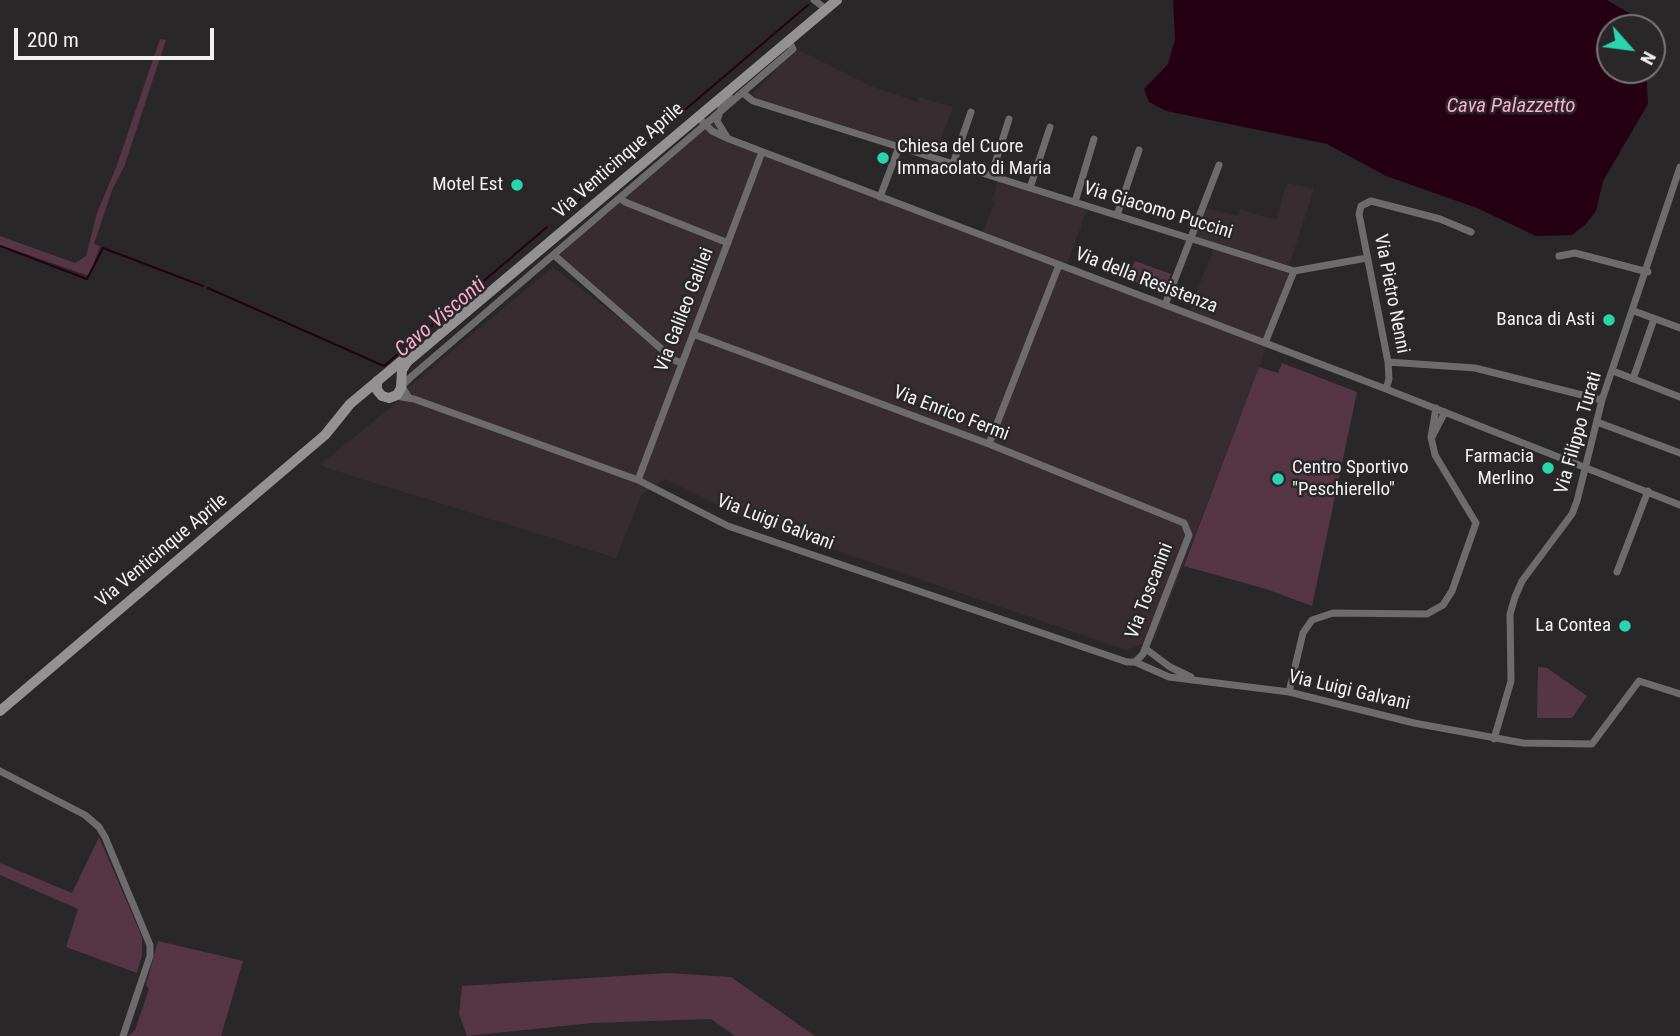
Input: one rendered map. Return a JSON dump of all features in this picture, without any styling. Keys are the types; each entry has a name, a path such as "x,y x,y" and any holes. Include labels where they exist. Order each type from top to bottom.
{"main road":[{"name":"Via Venticinque Aprile","path":"399,388 403,367 424,348 702,121 791,45 837,0"},
{"name":"Via Venticinque Aprile","path":"0,711 325,435 377,381 413,352 424,348"},
{"path":"377,381 376,397 399,388 395,374 387,373"},
{"name":"Via Venticinque Aprile","path":"342,415 376,397"}],"street":[{"path":"814,0 826,9"},
{"path":"729,139 718,124 719,113 722,104 740,88"},
{"name":"Via Giacomo Puccini","path":"740,88 753,101 1294,271 1367,258"},
{"path":"953,164 971,112"},
{"path":"399,388 620,198 702,121 719,113"},
{"path":"991,176 1009,119"},
{"name":"Via della Resistenza","path":"702,121 729,139 762,152 1436,408 1680,505"},
{"path":"1030,188 1050,127"},
{"path":"1075,202 1094,139"},
{"path":"880,197 900,147"},
{"path":"1117,215 1139,150"},
{"name":"Via Galileo Galilei","path":"638,480 762,152"},
{"path":"1165,305 1219,165"},
{"name":"Via Filippo Turati","path":"1494,739 1511,681 1510,614 1515,597 1522,581 1572,514 1587,467 1602,400 1648,272 1680,167"},
{"path":"620,198 728,243"},
{"name":"Via Pietro Nenni","path":"1386,389 1388,362 1359,214 1361,206 1371,201 1440,219 1471,232"},
{"path":"1559,257 1575,253 1648,272"},
{"path":"554,255 674,360 682,363"},
{"path":"989,444 1059,265"},
{"path":"1265,343 1294,271"},
{"path":"1634,312 1680,328"},
{"path":"1633,379 1654,319"},
{"name":"Via Enrico Fermi","path":"694,334 989,444 1177,519 1188,528 1189,534"},
{"path":"1388,362 1475,368 1602,400"},
{"path":"1613,371 1680,397"},
{"name":"Via Luigi Galvani","path":"399,388 409,398 638,480 728,526 1137,660 1147,670 1169,677 1195,678 1289,692 1494,739 1523,743 1592,744 1636,683 1645,682 1680,694"},
{"path":"1289,692 1303,633 1312,620 1321,615 1427,614 1448,599 1476,523 1434,455 1431,437 1436,408"},
{"path":"1431,437 1445,412"},
{"path":"1597,422 1680,453"},
{"path":"1617,572 1648,491"},
{"name":"Via Toscanini","path":"1137,660 1146,649 1189,534"},
{"name":"Via Luigi Galvani","path":"1146,649 1155,657 1195,678"},
{"path":"1147,670 1154,667 1155,657"},
{"path":"0,771 85,816 99,827 105,838 150,945 150,956 123,1036"}],"shaded area":[{"path":"160,39 166,40 124,167 112,190 94,244 100,246 89,276 0,245 0,236 75,263 86,256 97,213 117,165"},
{"path":"799,50 873,87 918,102 919,97 953,107 935,155 755,99 753,93 774,70"},
{"path":"719,113 717,121 729,139 1267,346 1155,639 1126,650 745,519 665,479 642,494 616,558 324,467 322,463 400,400 409,387 553,267 664,353 560,255 608,207"},
{"path":"998,181 1087,210 1067,264 983,231 995,202 992,200"},
{"path":"1287,183 1314,189 1289,266 1193,237 1205,208 1238,216 1240,209 1276,220"},
{"path":"1214,248 1290,272 1264,339 1189,312"},
{"path":"1135,261 1171,274 1164,293 1127,279"},
{"name":"Centro Sportivo \"Peschierello\"","path":"1282,363 1357,392 1312,606 1266,589 1184,566 1259,367 1278,373"},
{"path":"1538,667 1547,668 1587,696 1572,718 1537,718"},
{"path":"99,837 142,937 142,955 137,973 66,947 78,909 0,875 0,863 72,893"},
{"path":"158,941 243,961 221,1036 128,1036 135,1030 149,989 146,985"},
{"path":"668,973 731,977 815,1036 735,1036 711,1019 592,1023 467,1036 459,1014 462,986"}],"water":[{"name":"Cava Palazzetto","path":"1173,0 1607,0 1629,14 1596,14 1596,84 1647,84 1648,104 1603,181 1596,211 1585,225 1572,235 1536,236 1477,208 1386,176 1327,144 1166,111 1149,102 1144,89 1168,64 1175,40"}],"waterway":[{"path":"572,206 808,5"},
{"name":"Cavo Visconti","path":"208,288 384,366 547,227"},
{"path":"0,246 87,279 103,248 203,286"}],"place":[{"name":"Chiesa del Cuore Immacolato di Maria","path":"883,158"},
{"name":"Motel Est","path":"517,185"},
{"name":"Banca di Asti","path":"1609,320"},
{"name":"Farmacia Merlino","path":"1548,468"},
{"name":"Centro Sportivo \"Peschierello\"","path":"1278,479"},
{"name":"La Contea","path":"1625,626"}]}
